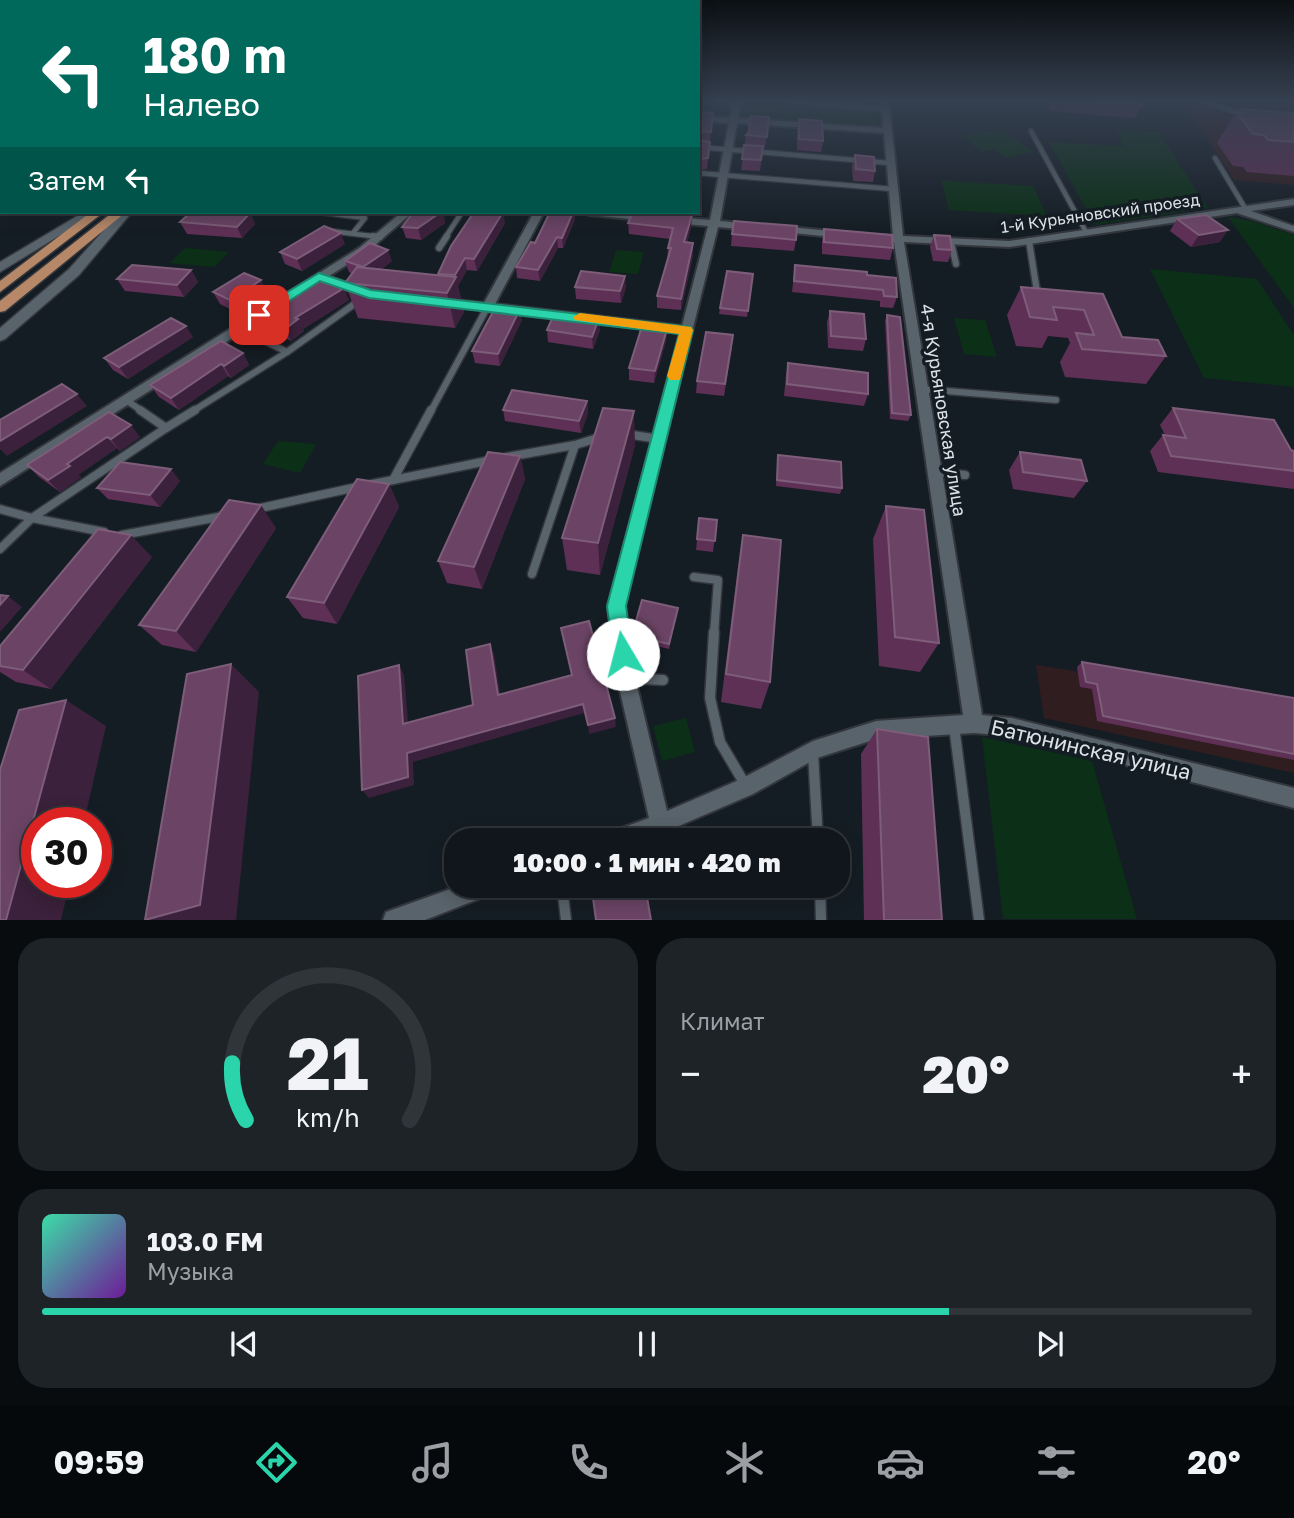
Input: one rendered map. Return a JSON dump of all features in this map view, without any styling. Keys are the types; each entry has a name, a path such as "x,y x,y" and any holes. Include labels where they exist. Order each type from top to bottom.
{"main road":[{"path":"0,288 95,214"},
{"path":"0,308 118,214"}],"street":[{"path":"660,824 626,678 616,606 714,224 730,145"},
{"name":"4-я Курьяновская улица","path":"888,145 921,389 924,438 934,472 974,724"},
{"name":"1-й Курьяновский проезд","path":"870,237 1009,244 1294,202"},
{"path":"1240,208 1294,229"},
{"path":"0,268 89,214"},
{"path":"0,336 74,272 124,214"},
{"path":"0,480 381,237 406,214"},
{"path":"488,306 538,214"},
{"path":"610,214 857,236"},
{"path":"319,276 369,294"},
{"path":"435,301 687,330"},
{"name":"Батюнинская улица","path":"649,828 746,787 813,750 876,730 974,724 1012,727 1202,782 1294,798"},
{"path":"394,919 453,898"}],"lane":[{"path":"1039,145 1086,232"},
{"path":"700,147 890,163"},
{"path":"1215,158 1240,208"},
{"path":"700,173 893,189"},
{"path":"334,214 365,218"},
{"path":"352,233 368,214"},
{"path":"439,248 461,214"},
{"path":"321,233 329,230 381,237"},
{"path":"1029,241 1040,309"},
{"path":"951,242 956,264"},
{"path":"0,549 32,518 287,352 369,294"},
{"path":"393,480 488,306"},
{"path":"239,328 287,352"},
{"path":"921,389 1056,400"},
{"path":"126,400 166,429"},
{"path":"247,511 575,445 614,433 659,439"},
{"path":"531,574 575,445"},
{"path":"934,472 965,475"},
{"path":"0,509 32,518 128,536 234,514"},
{"path":"694,577 718,580 710,698 720,742 746,787"},
{"path":"626,678 663,680"},
{"path":"954,725 979,919"},
{"path":"813,750 817,828"},
{"path":"563,898 566,919"},
{"path":"820,898 821,919"}],"shaded area":[{"path":"1211,145 1294,145 1294,185 1234,180"},
{"path":"1036,665 1294,706 1294,773 1044,718"}],"green space":[{"path":"974,145 1024,145 1034,152 1006,158 995,149 983,152"},
{"path":"1051,145 1167,145 1208,208 1095,225"},
{"path":"941,180 1033,186 1047,216 949,210"},
{"path":"1228,217 1252,221 1294,235 1294,308"},
{"path":"185,248 229,252 214,267 170,263"},
{"path":"616,250 644,252 638,274 609,272"},
{"path":"1150,269 1257,279 1294,335 1294,387 1204,378"},
{"path":"954,318 985,320 997,357 964,354"},
{"path":"278,441 316,444 300,473 263,464"},
{"path":"686,718 695,752 662,761 653,726"},
{"path":"982,737 1092,761 1137,919 1003,919"}],"building":[{"path":"700,145 710,145 708,158 700,159"},
{"path":"744,145 763,146 761,160 742,159"},
{"path":"855,155 874,157 875,171 856,169"},
{"path":"189,214 249,214 237,227 180,222"},
{"path":"412,214 438,214 418,228 402,227"},
{"path":"473,214 502,214 474,259 465,258 455,275 438,274 451,246"},
{"path":"549,214 572,214 562,238 557,237 538,270 516,267 531,242 535,243"},
{"path":"632,214 692,215 684,242 693,243 681,299 657,296 671,248 668,248 673,228 628,223"},
{"path":"1206,215 1228,230 1199,235 1177,219"},
{"path":"734,221 797,226 796,240 732,234"},
{"path":"324,226 341,233 297,259 280,252"},
{"path":"824,229 892,235 893,248 824,242"},
{"path":"934,235 950,236 952,250 937,249"},
{"path":"370,243 388,250 363,267 345,261"},
{"path":"132,265 191,270 177,285 117,279"},
{"path":"795,265 867,272 867,275 896,278 897,297 884,296 883,290 794,281"},
{"path":"357,267 456,277 447,293 345,283"},
{"path":"581,271 625,276 620,291 575,287"},
{"path":"727,271 753,274 748,311 720,308"},
{"path":"244,273 261,280 230,300 213,292"},
{"path":"319,281 344,288 295,318 298,319 285,329 263,318"},
{"path":"1021,287 1103,294 1122,337 1158,340 1166,356 1082,349 1076,333 1094,335 1084,310 1053,307 1057,320 1030,317"},
{"path":"496,306 520,309 498,354 472,351"},
{"path":"830,311 864,314 866,339 831,336"},
{"path":"555,312 599,318 592,337 547,330"},
{"path":"887,315 900,317 911,415 892,413"},
{"path":"171,318 186,326 119,367 104,358"},
{"path":"642,326 667,329 655,371 629,368"},
{"path":"706,332 733,335 725,384 697,381"},
{"path":"221,341 243,353 224,366 221,364 171,398 150,385"},
{"path":"788,363 868,373 868,394 787,384"},
{"path":"62,384 77,394 0,441 0,420"},
{"path":"512,390 587,401 579,421 503,410"},
{"path":"603,408 634,411 598,543 562,538"},
{"path":"1173,408 1274,420 1294,451 1294,471 1171,456 1163,435 1186,438"},
{"path":"109,412 131,425 111,439 107,437 48,480 27,465"},
{"path":"488,452 520,456 474,567 438,561"},
{"path":"1020,452 1081,460 1087,481 1023,472"},
{"path":"778,455 841,462 842,488 777,480"},
{"path":"120,462 171,469 150,495 97,488"},
{"path":"357,479 389,484 324,603 287,597"},
{"path":"229,500 261,505 176,631 139,625"},
{"path":"886,506 924,510 939,643 895,637"},
{"path":"699,518 717,520 715,541 697,539"},
{"path":"98,529 131,535 23,670 0,666 0,646"},
{"path":"743,535 781,540 770,682 726,674"},
{"path":"0,595 8,596 0,605"},
{"path":"642,600 678,608 669,644 632,635"},
{"path":"589,621 615,718 588,725 583,704 407,753 408,777 362,790 358,676 399,665 403,724 473,705 466,650 490,644 498,695 572,675 561,628"},
{"path":"1082,662 1294,698 1294,754 1103,716 1097,684 1086,682"},
{"path":"231,664 200,905 145,920 187,674"},
{"path":"66,700 37,807 21,807 21,865 6,920 0,920 0,770 19,710"},
{"path":"877,729 928,737 942,920 884,920"},
{"path":"593,898 647,898 651,920 596,920"}],"slow traffic":[{"path":"580,317 687,330 675,376"}],"route":[{"path":"259,315 319,276 369,294 687,330 616,606 623,654"}]}
